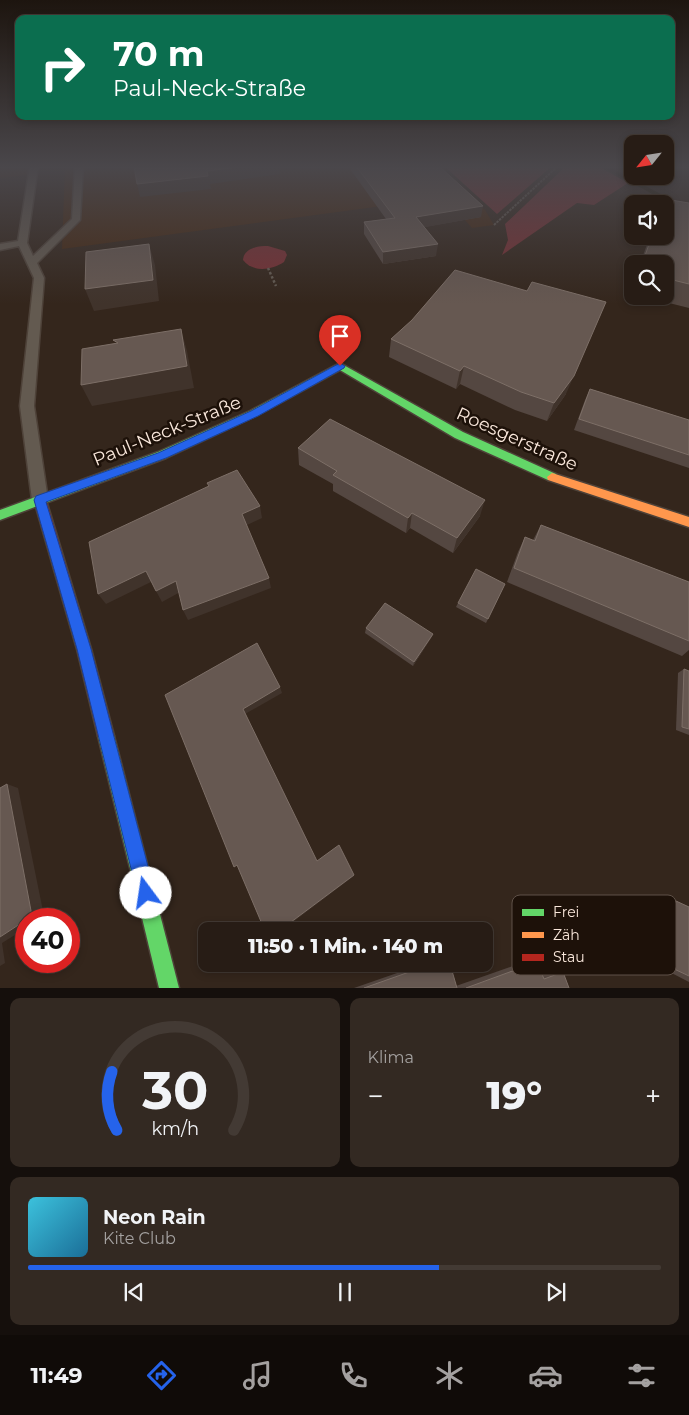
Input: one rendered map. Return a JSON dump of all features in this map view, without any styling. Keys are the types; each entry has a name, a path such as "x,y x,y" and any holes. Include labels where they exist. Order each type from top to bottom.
{"street":[{"name":"Paul-Neck-Straße","path":"0,515 162,455 254,414 340,366"},
{"name":"Roesgerstraße","path":"340,366 460,435 539,472 632,506 689,522"},
{"path":"40,500 84,649 169,988"}],"lane":[{"path":"27,212 22,243 39,278 27,406 40,500"},
{"path":"31,263 76,220 76,212"},
{"path":"0,247 22,243"}],"path":[{"path":"494,225 508,212"},
{"path":"268,268 276,286"}],"shaded area":[{"path":"63,212 337,212 62,249"},
{"path":"461,212 486,212 494,225 472,228"},
{"path":"518,212 564,212 502,255 508,240 505,224"},
{"path":"268,246 285,251 287,255 284,262 274,267 263,269 252,267 243,260 248,250"}],"building":[{"path":"391,212 446,212 416,217 438,244 383,252 364,222 395,218"},
{"path":"674,212 689,212 689,284 674,280 674,255 645,255 649,245 674,245"},
{"path":"149,244 153,280 85,289 86,252"},
{"path":"455,270 527,291 532,282 606,302 574,376 554,403 521,392 464,366 460,371 391,339 412,320"},
{"path":"181,329 187,366 81,385 82,349 118,343 113,340"},
{"path":"590,389 689,420 689,455 579,419"},
{"path":"330,419 485,500 457,538 412,513 408,518 333,475 337,471 298,448"},
{"path":"237,470 260,506 242,514 269,578 183,610 176,581 156,591 146,571 98,594 89,542 209,486 207,483"},
{"path":"541,525 689,582 689,641 514,568 525,537 535,541"},
{"path":"476,569 505,584 488,619 458,603"},
{"path":"385,603 433,634 414,662 366,628"},
{"path":"257,643 280,687 243,709 317,861 339,845 354,875 291,922 261,922 237,865 234,867 165,695"},
{"path":"684,669 689,671 689,729 682,727"},
{"path":"7,784 30,908 15,908 15,927 0,937 0,788"},
{"path":"676,901 689,907 689,976 676,970"},
{"path":"512,971 512,975 542,975 544,979 555,975 564,975 569,988 466,988"},
{"path":"409,972 452,972 457,988 364,988"}],"traffic: fast":[{"path":"0,515 162,455 254,413 340,366 459,435 552,477"},
{"path":"106,736 169,988"}],"traffic: slow":[{"path":"552,477 689,522"}],"traffic: jam":[{"path":"40,500 84,649 106,736"}],"route":[{"path":"146,893 84,649 40,500 162,455 254,414 340,366"}]}
